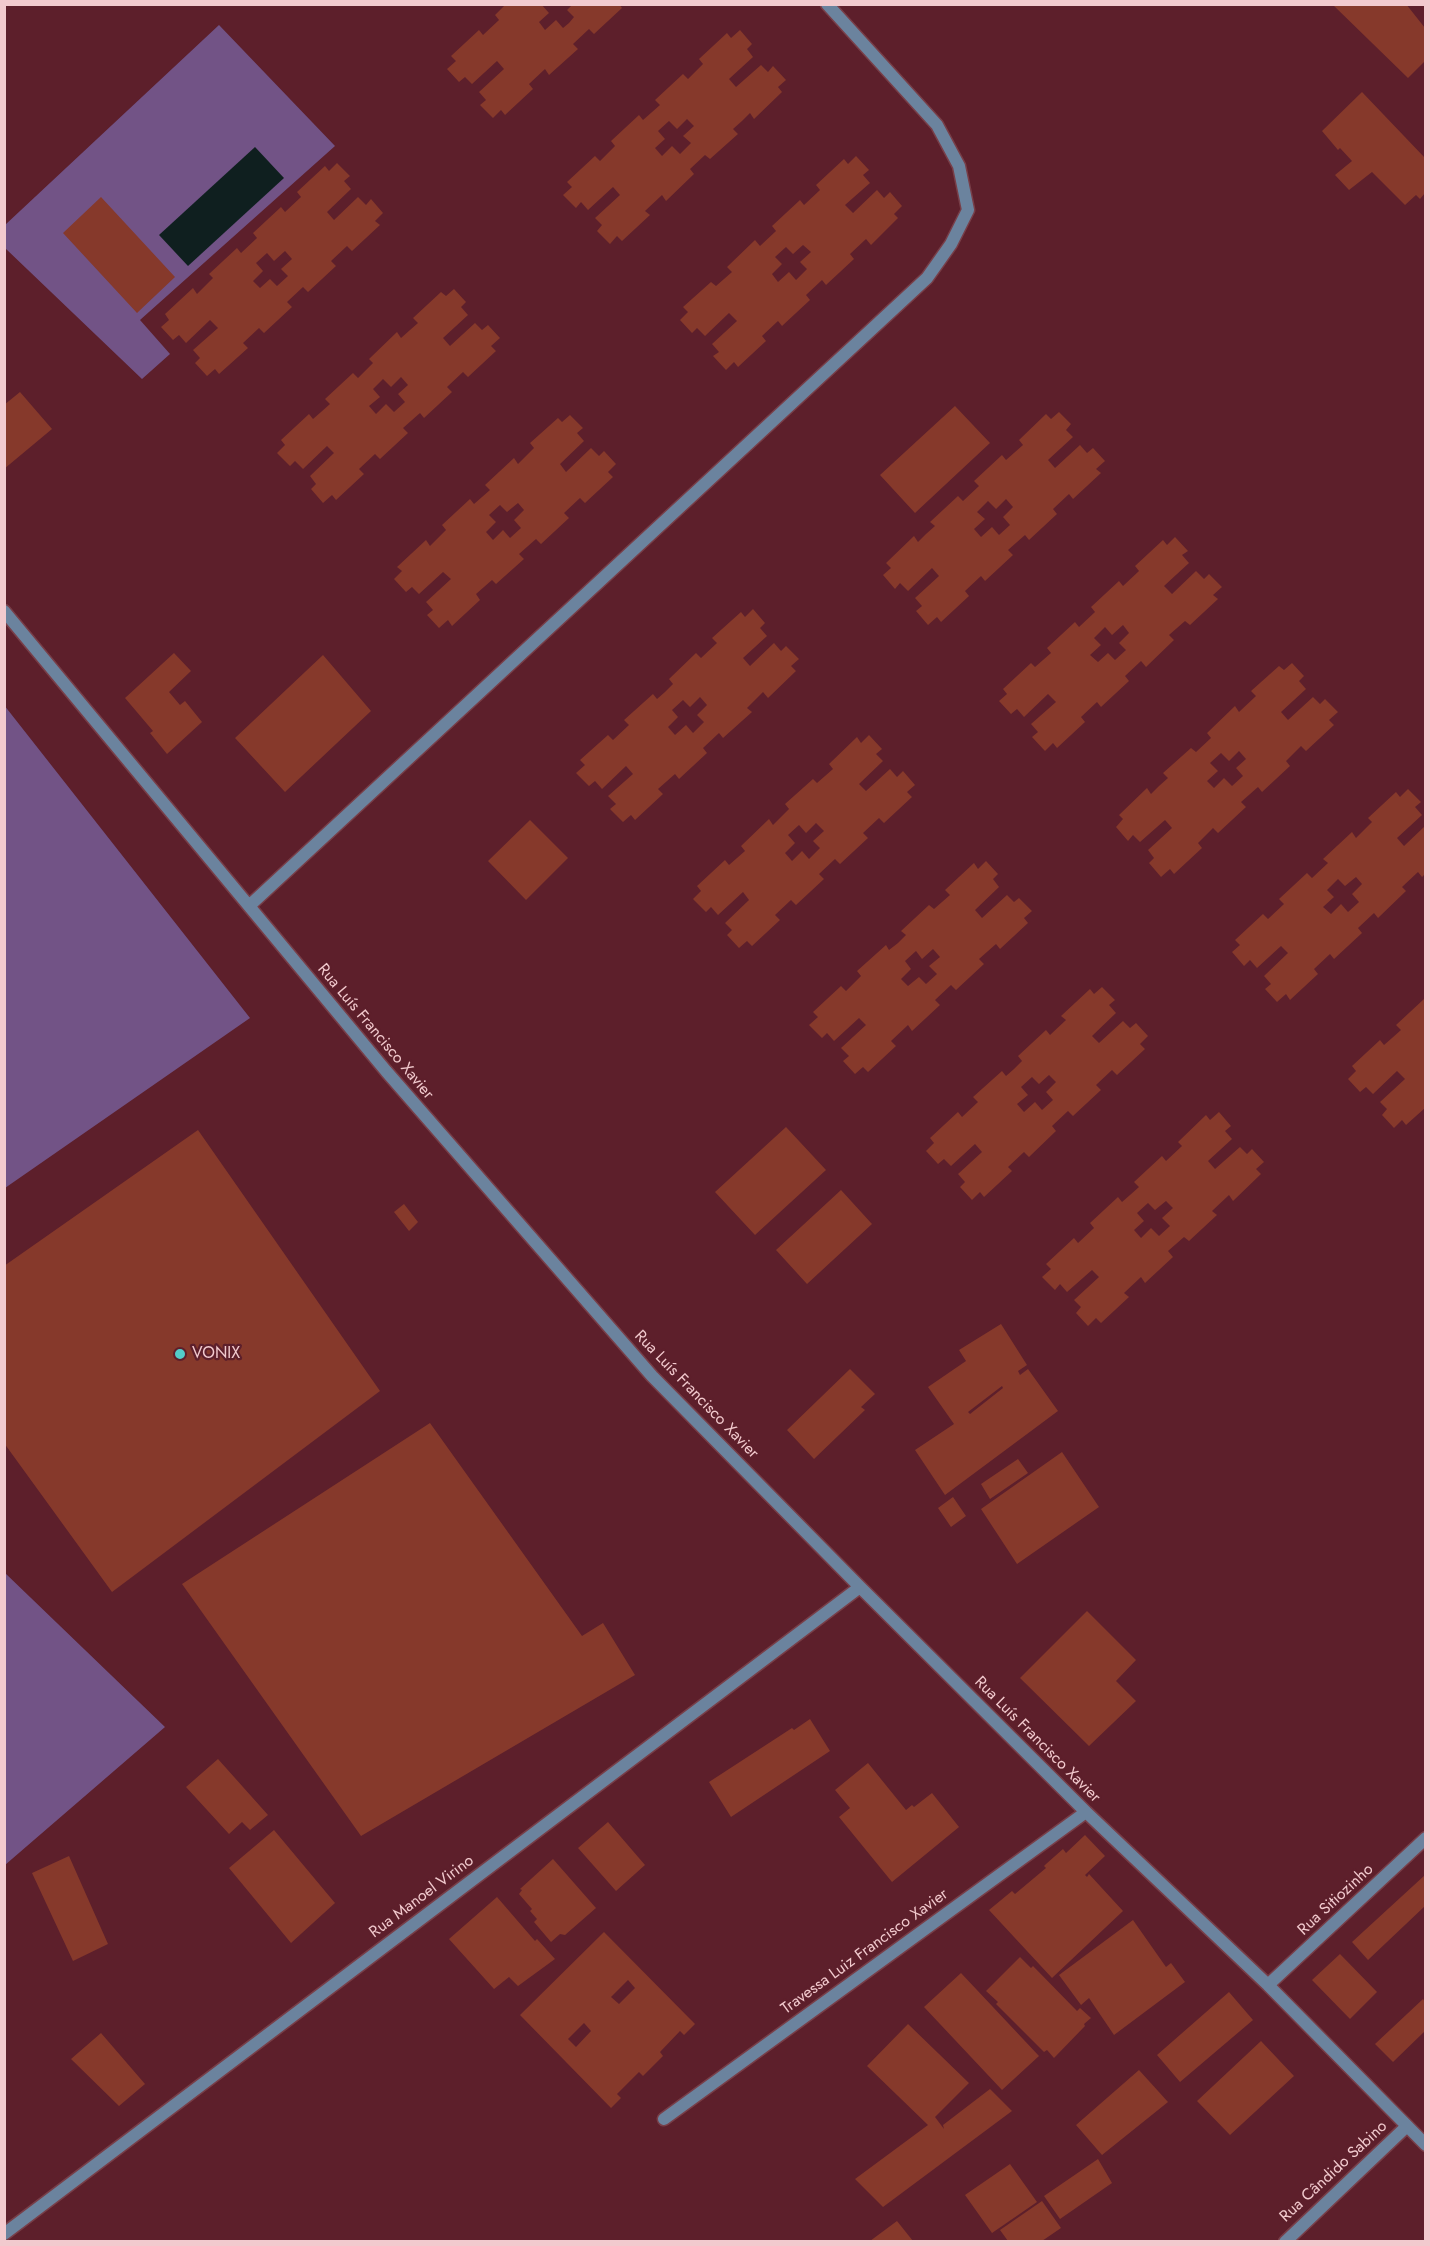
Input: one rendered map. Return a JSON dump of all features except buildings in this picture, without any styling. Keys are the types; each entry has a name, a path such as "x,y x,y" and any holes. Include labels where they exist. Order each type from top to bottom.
{"street":[{"path":"249,906 927,278 951,244 968,210 959,166 937,125 827,4"},
{"name":"Rua Luís Francisco Xavier","path":"4,611 386,1071 652,1376 1086,1812 1268,1985 1425,2145"},
{"name":"Rua Manoel Virino","path":"4,2234 860,1587"},
{"name":"Travessa Luiz Francisco Xavier","path":"664,2119 1086,1812"},
{"name":"Rua Sitiozinho","path":"1268,1985 1425,1838"},
{"name":"Rua Cândido Sabino","path":"1285,2241 1406,2127"}],"shaded area":[{"path":"219,25 335,146 140,320 170,354 142,379 5,248 5,225"},
{"path":"255,147 284,178 188,266 159,235"},
{"path":"4,705 250,1018 5,1188 4,1188"},
{"path":"4,1572 165,1727 5,1865 4,1865"}],"place":[{"name":"VONIX","path":"180,1354"}]}
